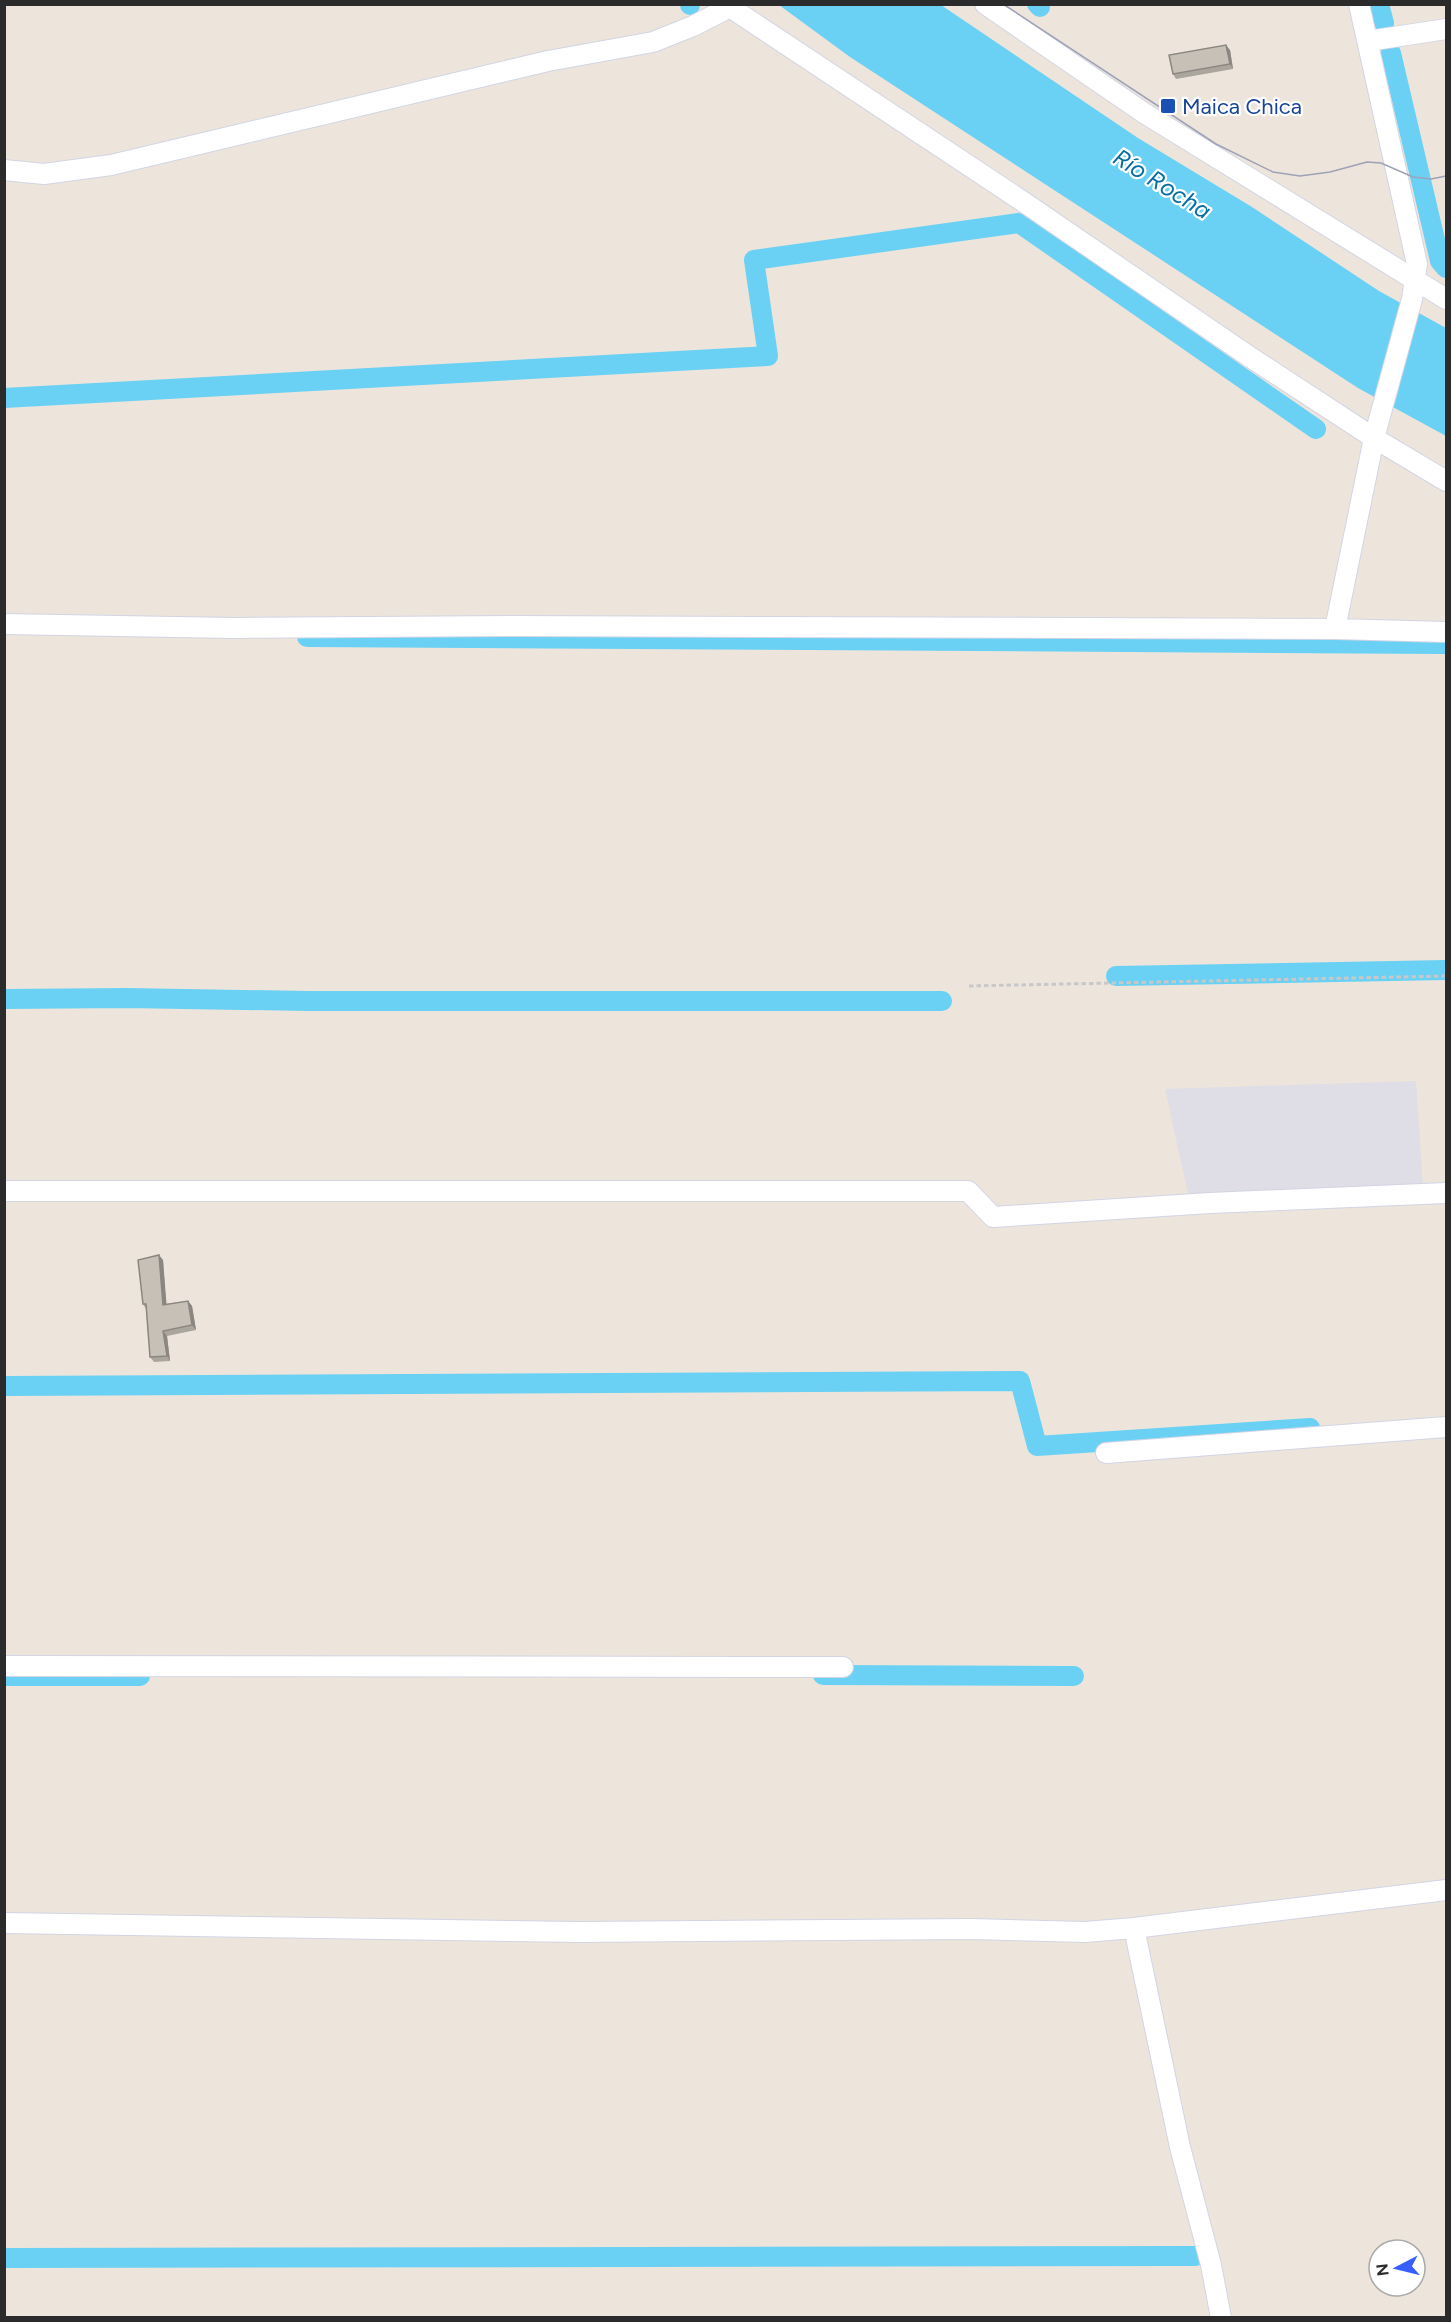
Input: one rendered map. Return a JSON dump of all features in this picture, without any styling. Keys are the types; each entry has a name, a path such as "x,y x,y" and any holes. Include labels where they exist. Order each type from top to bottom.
{"street":[{"path":"985,4 1144,113 1414,290 1446,299"},
{"path":"1335,629 1376,433 1414,290 1417,264 1359,4"},
{"path":"4,170 44,174 111,165 548,61 653,42 693,26 727,6 1446,481"},
{"path":"1368,41 1446,29"},
{"path":"4,624 233,628 513,626 1335,629 1446,632"},
{"path":"4,1191 968,1191 993,1217 1210,1203 1446,1193"},
{"path":"1106,1453 1446,1427"},
{"path":"4,1666 843,1667"},
{"path":"4,1923 579,1932 972,1929 1085,1932 1446,1890"},
{"path":"1134,1928 1180,2147 1221,2318"}],"path":[{"path":"969,986 1446,976"}],"shaded area":[{"path":"1416,1081 1423,1187 1189,1198 1165,1089"}],"water":[{"name":"Río Rocha","path":"779,5 941,5 1138,138 1252,207 1379,291 1446,328 1446,436 1358,388 850,57"}],"building":[{"path":"1226,45 1230,64 1173,74 1169,55"},
{"path":"159,1255 163,1305 188,1301 192,1325 163,1331 167,1356 150,1357 146,1304 143,1304 138,1260"}],"waterway":[{"path":"1037,4 1040,7"},
{"path":"1379,4 1384,23"},
{"path":"1391,53 1440,261 1446,268"},
{"path":"4,398 768,356 754,260 1019,223 1316,429"},
{"path":"307,637 1446,644"},
{"path":"1116,976 1446,970"},
{"path":"4,999 942,1001"},
{"path":"4,1386 1020,1381 1037,1446 1310,1428"},
{"path":"823,1675 1074,1676"},
{"path":"4,1676 140,1676"},
{"path":"4,2258 1196,2256"}],"tram line":[{"path":"1003,4 1216,144 1273,172 1300,176 1330,172 1367,162 1381,163 1413,177 1431,179 1446,176"}],"place":[{"name":"Maica Chica","path":"1168,106"}]}
